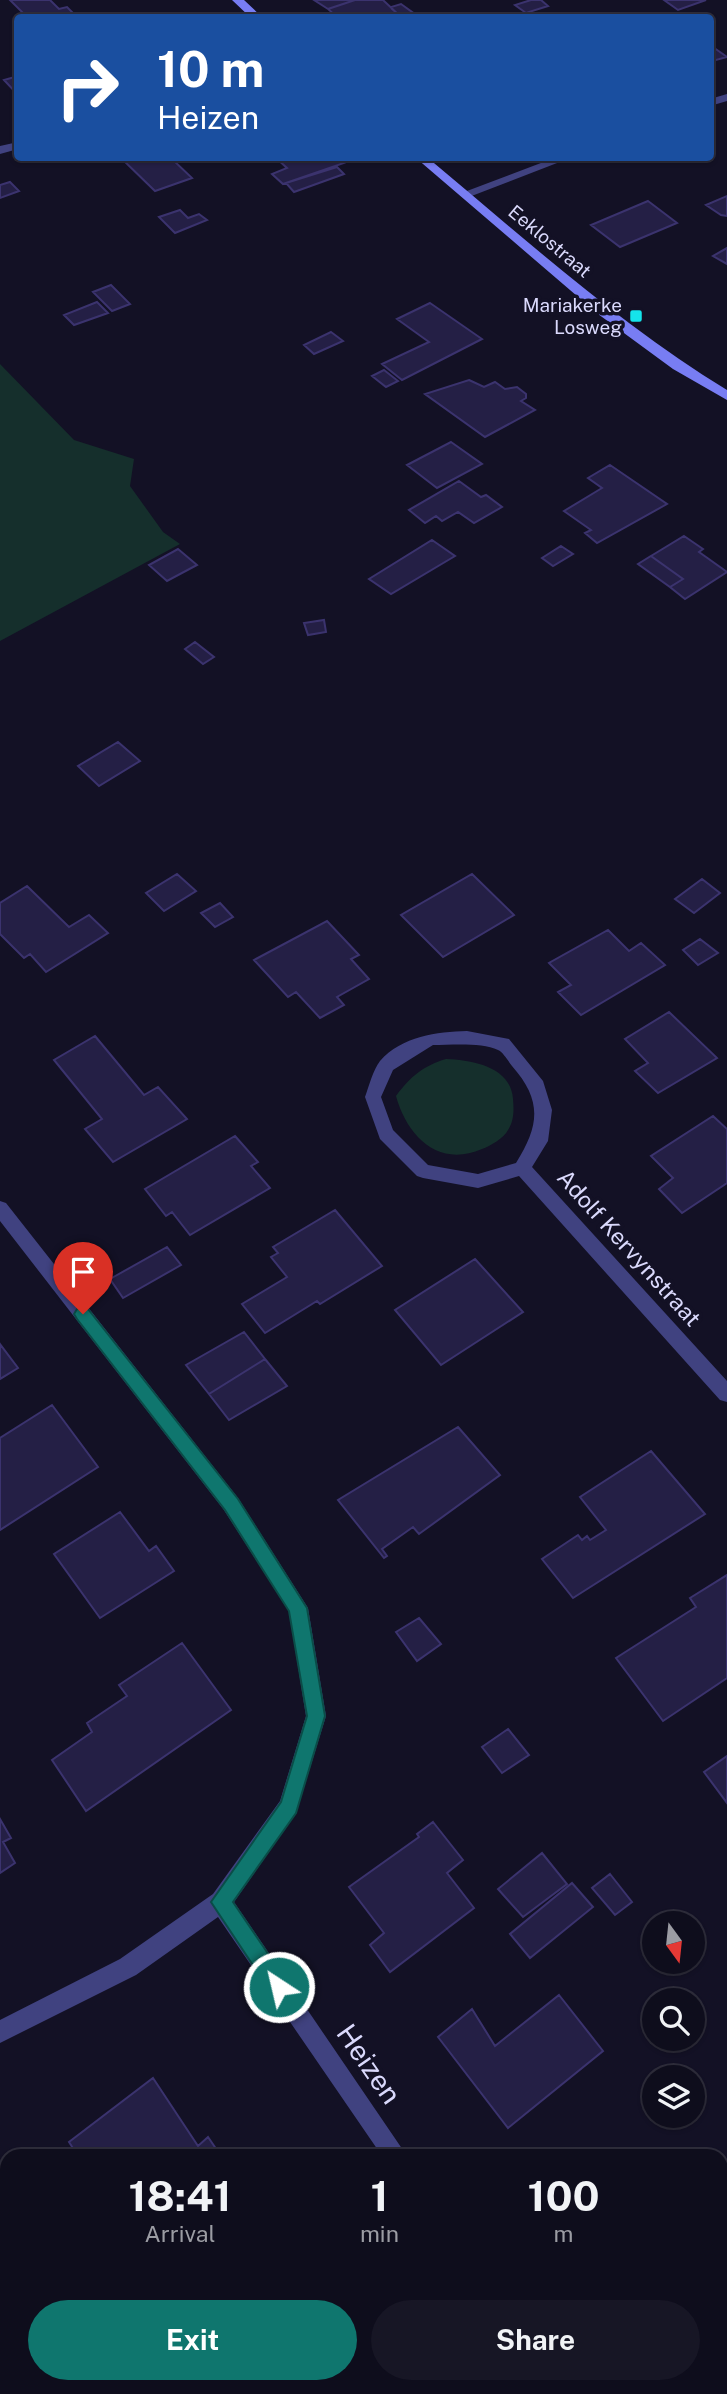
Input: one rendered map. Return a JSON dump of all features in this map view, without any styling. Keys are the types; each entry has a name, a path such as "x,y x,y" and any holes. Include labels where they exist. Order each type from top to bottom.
{"street":[{"path":"237,0 253,14"},
{"name":"Eeklostraat","path":"426,161 602,312 678,366 727,396"},
{"path":"465,194 556,161"},
{"name":"Adolf Kervynstraat","path":"432,1038 467,1038 503,1044 535,1081 543,1110 539,1141 522,1168 478,1181 423,1171 386,1134 373,1097 387,1066 405,1052 432,1038"},
{"name":"Adolf Kervynstraat","path":"522,1168 727,1394"},
{"path":"0,1208 231,1504 298,1608 316,1716 289,1806 221,1902 128,1967 0,2032"},
{"name":"Heizen","path":"221,1902 391,2149"}],"green space":[{"path":"0,364 74,440 134,459 130,486 163,532 180,544 0,641"},
{"path":"446,1059 489,1067 505,1079 511,1088 513,1111 510,1127 500,1139 485,1148 466,1154 438,1151 416,1135 401,1111 396,1096 407,1083 424,1069"}],"building":[{"path":"10,0 50,0 59,9 67,7 74,14 24,14"},
{"path":"314,0 355,0 328,9"},
{"path":"355,0 383,0 398,14 334,14 328,9"},
{"path":"541,0 548,6 526,13 515,5"},
{"path":"664,0 706,0 678,10"},
{"path":"401,4 412,12 398,14 391,7"},
{"path":"714,48 727,57 714,59"},
{"path":"14,77 14,91 4,80"},
{"path":"124,161 174,161 192,178 155,191"},
{"path":"279,161 344,163 283,184 272,174 287,168"},
{"path":"337,167 344,174 294,192 286,183"},
{"path":"10,182 19,191 0,198 0,185"},
{"path":"727,196 727,216 706,205"},
{"path":"648,201 677,223 620,247 591,225"},
{"path":"180,210 188,218 199,214 207,220 175,233 159,217"},
{"path":"727,248 727,264 713,256"},
{"path":"111,285 130,304 112,311 93,292"},
{"path":"97,302 108,313 74,325 64,315"},
{"path":"430,303 482,339 402,380 382,364 429,342 397,319"},
{"path":"331,332 343,341 314,354 304,345"},
{"path":"384,370 398,381 386,387 372,376"},
{"path":"469,380 484,387 495,382 505,389 517,387 526,394 526,398 521,401 535,410 485,437 425,394"},
{"path":"451,442 482,464 437,488 407,465"},
{"path":"610,465 667,504 597,543 585,533 591,530 564,511 602,488 588,478"},
{"path":"459,481 481,497 486,495 502,507 474,523 458,512 442,521 436,516 425,523 409,510"},
{"path":"684,536 703,549 699,552 727,572 685,599 670,587 683,579 651,556"},
{"path":"432,540 455,556 391,594 369,579"},
{"path":"561,546 573,554 553,566 542,558"},
{"path":"178,549 197,565 167,581 149,565"},
{"path":"651,556 683,579 670,587 638,564"},
{"path":"324,620 326,632 308,635 304,623"},
{"path":"195,642 214,657 203,664 185,649"},
{"path":"118,742 140,761 99,786 78,766"},
{"path":"177,874 196,891 164,911 146,893"},
{"path":"472,874 514,915 443,957 401,915"},
{"path":"702,879 720,893 694,913 675,899"},
{"path":"27,886 69,927 89,915 108,933 46,972 30,954 24,958 0,934 0,903"},
{"path":"220,903 233,917 215,927 201,913"},
{"path":"327,921 359,955 351,959 369,979 337,997 344,1005 320,1018 296,992 288,997 254,960"},
{"path":"608,930 629,951 641,943 665,965 581,1015 558,992 571,985 549,963"},
{"path":"700,939 718,953 698,965 683,950"},
{"path":"669,1012 717,1058 658,1093 635,1071 648,1063 625,1039"},
{"path":"95,1036 144,1095 158,1087 187,1119 113,1162 85,1129 102,1119 54,1060"},
{"path":"713,1116 727,1129 727,1183 682,1213 659,1189 673,1178 651,1156"},
{"path":"235,1136 258,1162 251,1166 270,1188 190,1235 172,1212 166,1216 145,1189"},
{"path":"335,1210 382,1266 320,1304 317,1301 265,1333 242,1304 287,1277 271,1257 278,1253 273,1247"},
{"path":"167,1247 181,1265 123,1298 110,1279"},
{"path":"475,1259 523,1312 441,1365 395,1310"},
{"path":"244,1332 265,1359 209,1394 186,1365"},
{"path":"0,1344 18,1368 0,1379"},
{"path":"265,1359 287,1386 229,1420 209,1394"},
{"path":"52,1405 98,1467 0,1530 0,1438"},
{"path":"458,1427 500,1475 419,1534 413,1527 382,1549 387,1556 384,1558 338,1500"},
{"path":"651,1451 705,1514 573,1598 542,1559 578,1535 582,1540 587,1536 590,1540 606,1530 580,1497"},
{"path":"120,1512 149,1551 156,1546 174,1571 100,1618 54,1554"},
{"path":"727,1575 727,1678 663,1721 616,1658 696,1607 690,1598"},
{"path":"419,1618 441,1644 417,1661 396,1632"},
{"path":"182,1643 231,1710 86,1811 52,1760 92,1732 87,1723 127,1696 119,1685"},
{"path":"508,1729 529,1755 502,1773 482,1747"},
{"path":"727,1756 727,1803 704,1772"},
{"path":"0,1819 11,1838 3,1842 15,1863 0,1873"},
{"path":"433,1822 463,1860 447,1873 474,1908 390,1972 370,1945 384,1933 349,1887 419,1837 417,1834"},
{"path":"542,1853 567,1884 523,1917 498,1889"},
{"path":"610,1874 632,1902 615,1915 592,1888"},
{"path":"572,1883 593,1907 530,1958 510,1934"},
{"path":"559,1995 603,2051 508,2128 438,2037 472,2009 495,2046"},
{"path":"153,2078 198,2146 208,2137 216,2149 74,2149 69,2142"}],"place":[{"name":"Mariakerke Losweg","path":"636,316"}],"route":[{"path":"83,1314 231,1504 298,1608 316,1716 289,1806 221,1902 279,1987"}]}
